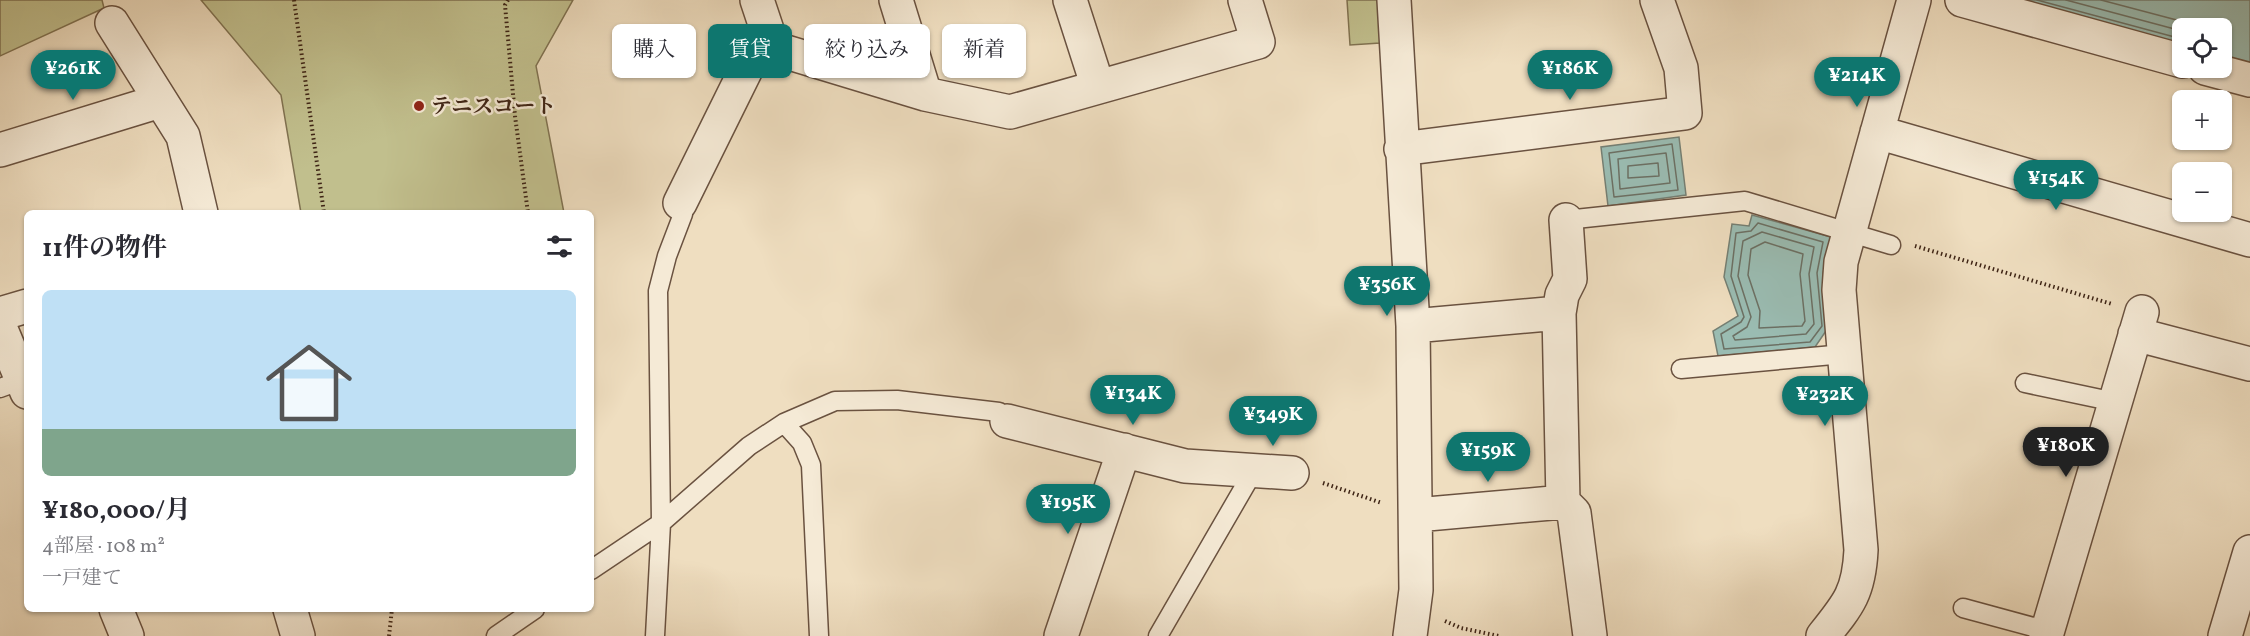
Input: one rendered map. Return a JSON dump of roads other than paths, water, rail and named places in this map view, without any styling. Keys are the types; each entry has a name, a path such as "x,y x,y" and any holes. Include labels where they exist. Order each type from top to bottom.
{"street":[{"path":"896,0 925,94"},
{"path":"1070,0 1098,87"},
{"path":"762,14 773,48 925,94 1010,112 1258,42 1245,0"},
{"path":"1394,0 1413,326 1416,515 1412,622"},
{"path":"1401,148 1684,113 1681,68 1657,0"},
{"path":"1823,636 1853,597 1860,574 1861,550 1839,290 1848,231 1914,0"},
{"path":"1962,0 2172,58"},
{"path":"680,204 762,14"},
{"path":"112,23 183,136 200,210"},
{"path":"2232,75 2250,80"},
{"path":"0,150 160,101"},
{"path":"1877,132 2250,240"},
{"path":"1566,220 1570,279 1562,295 1558,313 1563,502 1574,513 1590,636"},
{"path":"0,314 24,307"},
{"path":"1413,326 1558,313"},
{"path":"2047,634 2138,323 2250,364"},
{"path":"0,327 16,387"},
{"path":"1006,421 1185,466 1292,473"},
{"path":"1061,636 1124,450"},
{"path":"1416,515 1563,502"},
{"path":"2225,636 2250,552"},
{"path":"117,612 127,636"},
{"path":"291,612 297,636"}],"lane":[{"path":"1566,220 1745,201 1891,245"},
{"path":"655,636 661,523 658,291 667,256 683,214 680,204"},
{"path":"1681,369 1844,354"},
{"path":"2025,383 2115,402"},
{"path":"594,568 661,523 749,446 784,423 835,401 862,398 999,412 1006,421"},
{"path":"784,423 802,443 811,465 819,636"},
{"path":"1158,636 1252,472"},
{"path":"1963,608 2047,634"},
{"path":"496,636 531,612"}],"water":[{"path":"2015,0 2250,0 2250,63 2232,58 2232,18 2172,18 2172,42"},
{"path":"1679,137 1686,195 1608,206 1601,147"},
{"path":"1752,215 1831,237 1823,273 1828,328 1815,347 1718,356 1713,331 1738,316 1724,277 1732,224 1749,226"}],"place":[{"name":"テニスコート","path":"419,106"}]}
